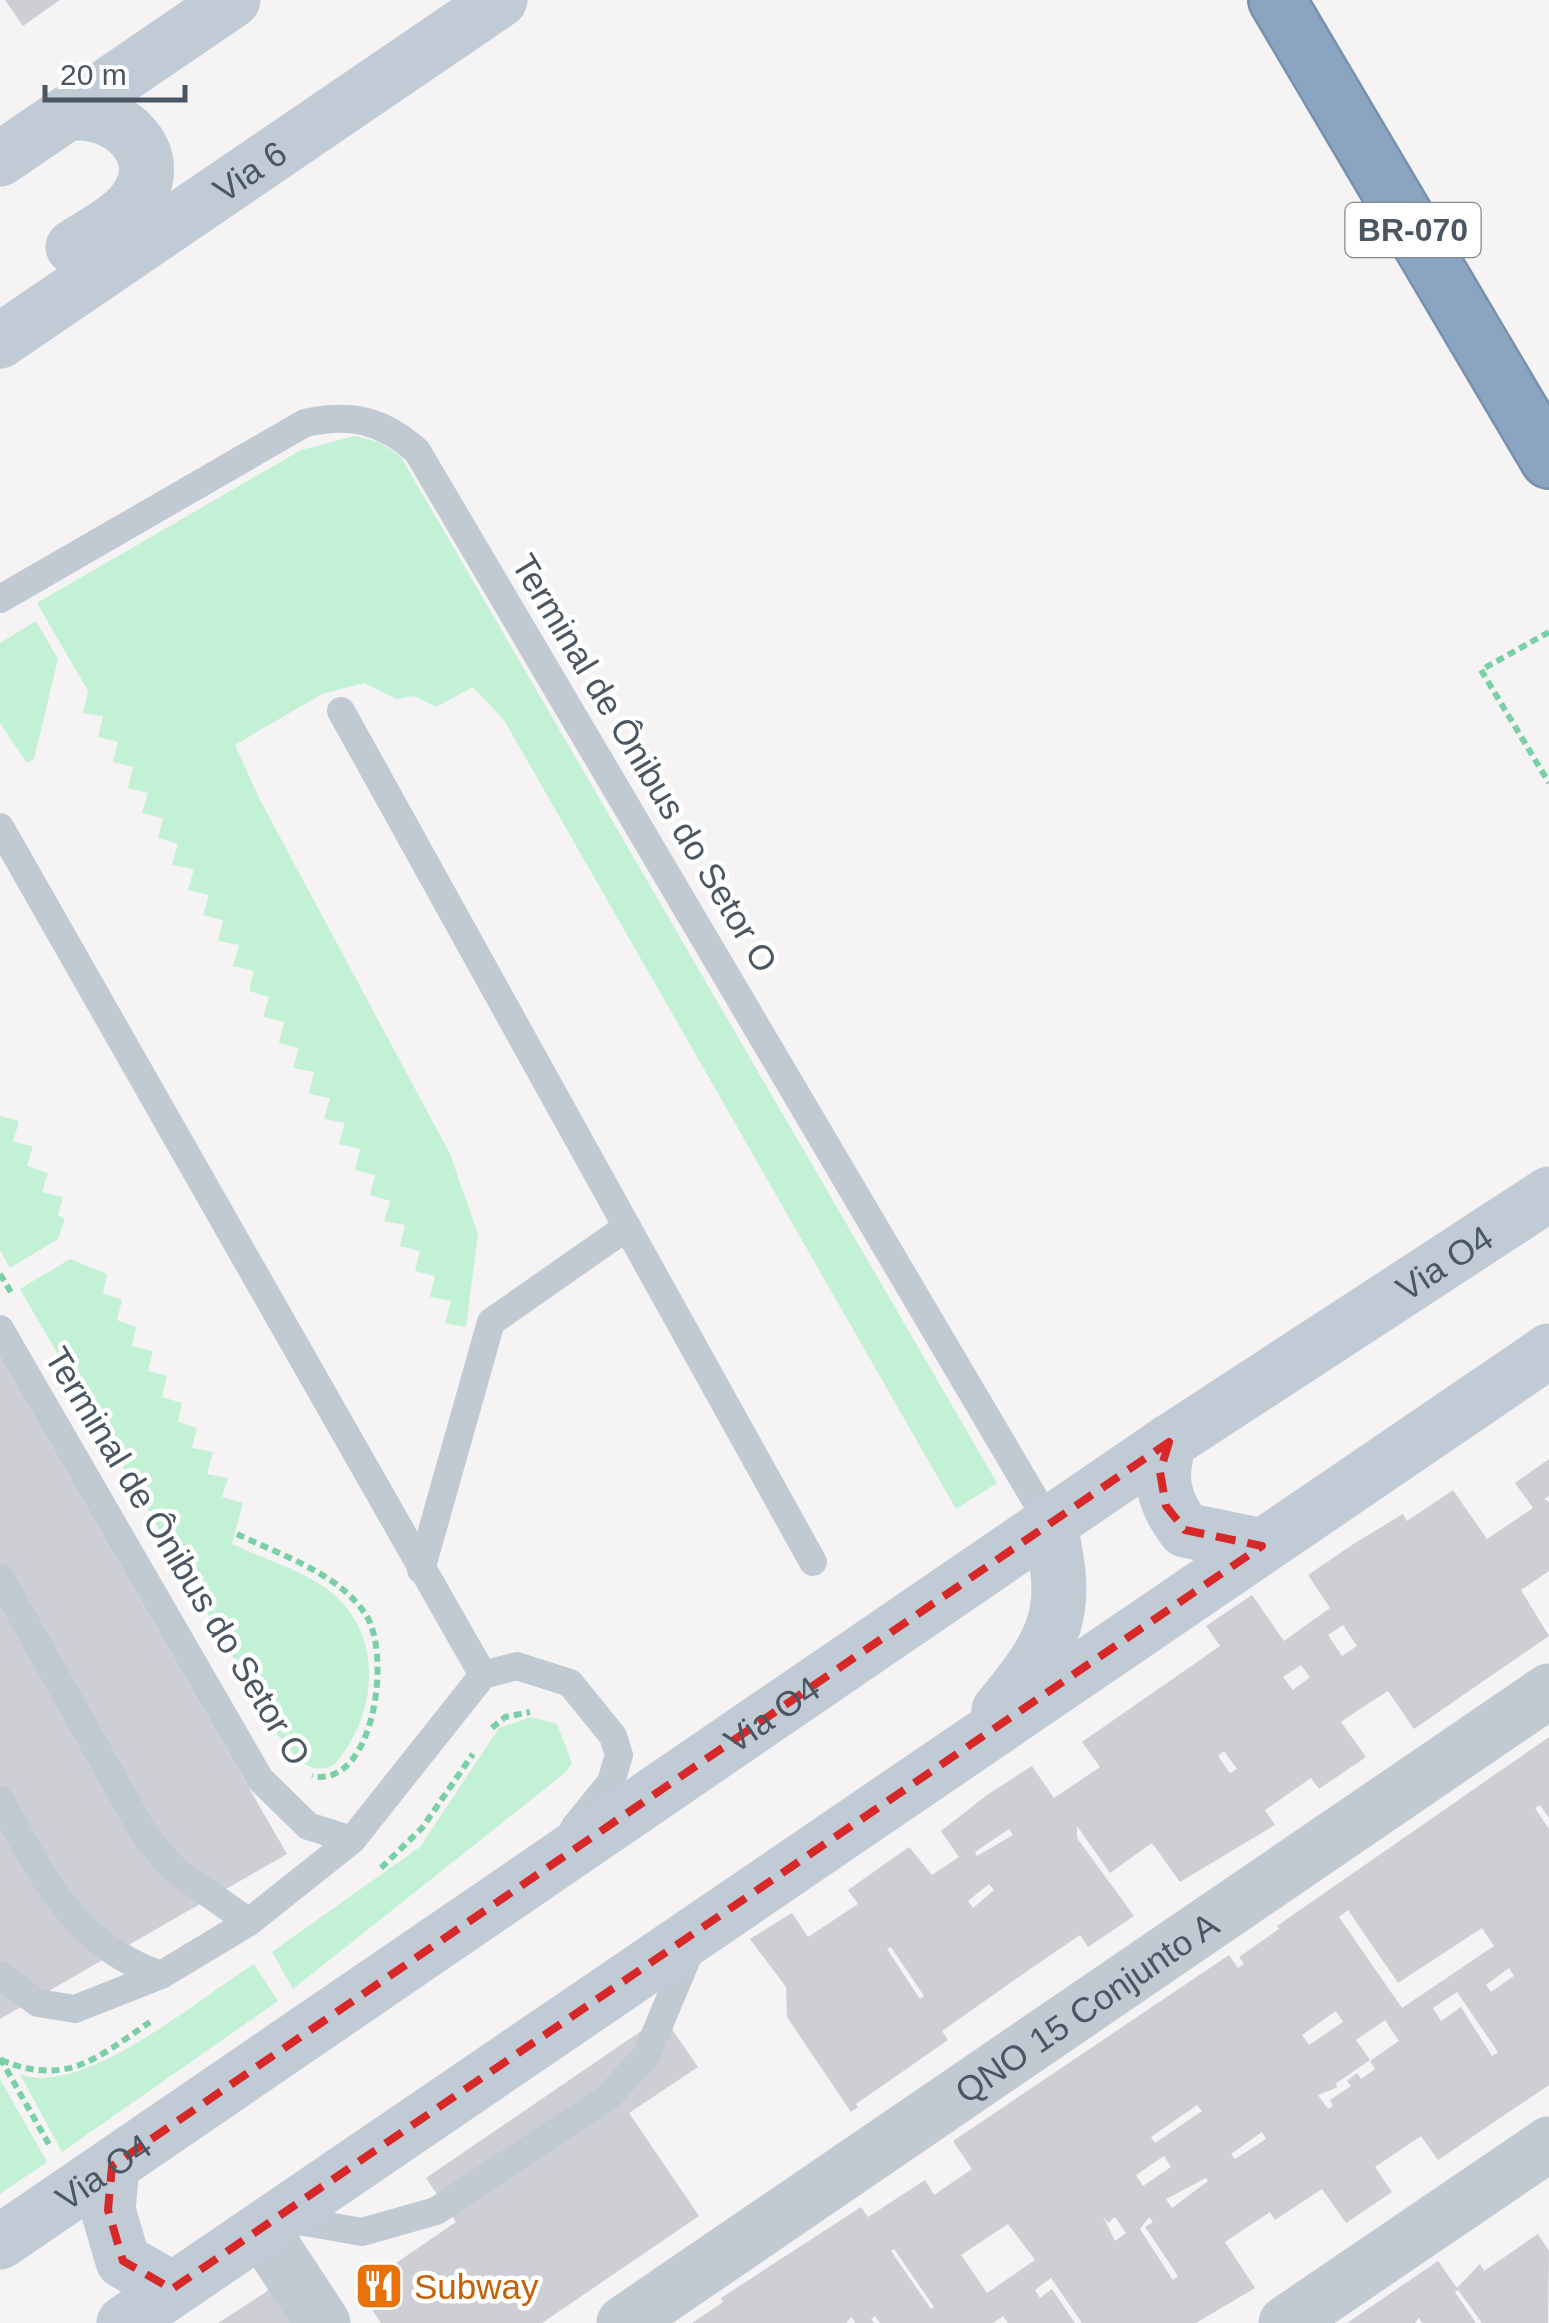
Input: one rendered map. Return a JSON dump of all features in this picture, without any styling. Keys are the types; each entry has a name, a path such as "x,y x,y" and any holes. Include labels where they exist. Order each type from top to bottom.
{"highway":[{"name":"BR-070","path":"1276,0 1549,460"}],"main road":[{"path":"0,159 233,0"},
{"name":"Via 6","path":"0,340 500,0"},
{"path":"0,297 130,208 139,194 144,162 130,131 101,112 66,114"},
{"name":"Via O4","path":"0,2242 1049,1523 1549,1194"},
{"path":"124,2323 1549,1351"},
{"path":"1169,1442 1160,1472 1166,1506 1185,1530 1262,1546"},
{"path":"968,1747 1034,1668 1058,1622 1062,1574 1049,1523"},
{"path":"112,2166 108,2210 123,2262 172,2289"}],"street":[{"name":"QNO 15 Conjunto A","path":"624,2323 1549,1691"},
{"path":"1286,2323 1549,2144"},
{"path":"271,2224 323,2323"}],"lane":[{"name":"Terminal de Ônibus do Setor O","path":"0,599 305,423 332,417 366,418 396,432 418,451 1049,1523"},
{"path":"341,712 813,1562"},
{"path":"0,827 483,1675"},
{"path":"421,1570 491,1322 627,1226"},
{"name":"Terminal de Ônibus do Setor O","path":"0,1329 260,1779 308,1826 352,1840"},
{"path":"0,1577 146,1837 175,1870 249,1922"},
{"path":"0,1975 38,2004 74,2009 161,1975 249,1922 352,1840 483,1675 517,1666 570,1684 614,1736 619,1755 611,1782 535,1876"},
{"path":"0,1800 60,1904 120,1961 161,1975"},
{"path":"271,2224 362,2232 436,2211 607,2098 646,2056 698,1934"}],"path":[{"path":"1549,632 1481,670 1549,784"},
{"path":"0,1274 19,1307"},
{"path":"238,1534 329,1579 368,1617 375,1644 379,1699 346,1768 324,1779 302,1774"},
{"path":"488,1732 505,1717 529,1711 542,1715"},
{"path":"374,1873 422,1828 477,1748"},
{"path":"1,2059 41,2073 76,2068 166,2012"},
{"path":"1,2059 54,2154"}],"highlighted area":[{"path":"1169,1442 1160,1472 1166,1506 1185,1530 1262,1546 172,2289 123,2261 108,2210 112,2166"}],"green space":[{"path":"355,436 379,442 401,457 997,1483 956,1509 504,720 473,687 436,707 414,696 396,699 364,683 322,694 235,745 260,800 450,1154 478,1234 466,1327 445,1323 451,1301 430,1297 435,1276 415,1271 420,1251 400,1246 405,1225 384,1221 390,1201 370,1195 375,1175 355,1170 360,1149 339,1144 345,1123 324,1119 330,1098 309,1094 314,1072 293,1068 299,1048 279,1043 284,1022 263,1017 269,997 249,991 254,971 233,966 239,945 218,941 223,920 203,915 209,895 188,890 194,869 172,865 178,844 158,838 163,818 142,813 148,793 128,788 133,767 113,762 118,742 98,737 103,716 83,713 88,691 37,603 301,450"},
{"path":"36,621 58,659 34,759 27,763 0,723 0,643"},
{"path":"0,1116 19,1121 13,1142 33,1146 27,1166 48,1173 42,1192 63,1197 58,1215 65,1219 58,1239 10,1268 0,1250"},
{"path":"70,1259 107,1274 103,1293 122,1300 117,1320 136,1327 132,1346 153,1351 148,1371 167,1376 162,1397 182,1403 178,1422 197,1428 192,1448 213,1452 207,1474 228,1478 222,1497 243,1503 232,1544 324,1587 358,1625 369,1672 367,1697 349,1744 334,1765 309,1766 278,1735 20,1289"},
{"path":"531,1717 557,1724 572,1763 566,1772 293,1989 272,1952 420,1847 499,1728"},
{"path":"254,1964 278,2001 62,2152 20,2074 45,2078 75,2072 107,2059"},
{"path":"0,2079 47,2162 0,2194"}],"building":[{"path":"5,0 60,0 23,26"},
{"path":"0,1357 287,1854 0,2019"},
{"path":"1549,1459 1549,1496 1544,1499 1549,1502 1549,1571 1521,1590 1549,1636 1414,1729 1388,1691 1360,1709 1341,1722 1366,1757 1319,1789 1311,1778 1265,1810 1275,1825 1180,1882 1152,1843 1110,1873 1077,1826 1077,1838 1134,1916 1088,1947 1080,1935 1033,1967 942,2031 948,2040 856,2104 858,2107 851,2112 787,2017 786,1987 750,1939 792,1913 808,1937 858,1904 848,1890 909,1847 932,1875 959,1857 941,1831 1032,1766 1054,1798 1100,1767 1082,1742 1220,1646 1206,1626 1252,1595 1284,1641 1330,1608 1308,1575 1403,1514 1407,1521 1453,1490 1487,1539 1533,1508 1515,1483","holes":["1343,1625 1357,1646 1342,1656 1328,1635","1301,1665 1310,1677 1293,1690 1283,1677","1224,1751 1237,1769 1230,1773 1218,1756","1009,1829 1013,1835 977,1856 975,1852","989,1884 994,1890 973,1908 968,1901","891,1947 924,1996 920,1999 887,1949"]},
{"path":"1549,1737 1549,1818 1540,1805 1535,1808 1549,1829 1549,2085 1438,2160 1421,2136 1375,2167 1392,2192 1346,2223 1322,2189 1275,2220 1270,2212 1225,2242 1255,2288 1196,2323 1082,2323 1051,2278 1035,2290 1040,2298 1052,2289 1075,2323 1008,2323 1003,2316 993,2323 880,2323 875,2316 871,2319 874,2323 855,2323 852,2317 846,2323 692,2323 723,2302 721,2298 861,2207 868,2217 925,2180 934,2195 972,2169 953,2141 1229,1955 1238,1968 1244,1964 1239,1957 1279,1929 1277,1926","holes":["1348,1910 1398,1983 1482,1928 1494,1946 1402,2008 1339,1917","1509,1968 1514,1976 1491,1992 1486,1985","1457,1992 1498,2052 1492,2056 1461,2007 1441,2021 1433,2008","1336,2011 1343,2022 1309,2045 1302,2035","1385,2020 1399,2041 1370,2061 1375,2069 1361,2079 1357,2073 1347,2081 1351,2086 1330,2100 1333,2106 1328,2109 1318,2095 1338,2087 1335,2084 1370,2060 1356,2040","1197,2105 1202,2111 1155,2143 1151,2137","1262,2132 1266,2139 1235,2159 1231,2154","1164,2156 1171,2167 1143,2186 1136,2175","1206,2178 1208,2181 1172,2208 1166,2199","1102,2214 1108,2223 1115,2217 1126,2233 1115,2241","1149,2217 1153,2222 1145,2227 1178,2276 1173,2280 1140,2229","1008,2224 1035,2260 987,2293 961,2255","894,2249 934,2307 931,2309 891,2251"]},
{"path":"663,2016 698,2067 629,2113 699,2216 542,2323 381,2323 358,2289 456,2222 426,2178"},
{"path":"1538,2234 1549,2251 1548,2323 1482,2323 1458,2290 1455,2292 1476,2323 1422,2323 1419,2318 1415,2323 1347,2323 1438,2261 1457,2288 1480,2264 1484,2271"},
{"path":"269,2289 293,2323 218,2323 266,2292"}],"place":[{"name":"Subway","path":"379,2286"}]}
